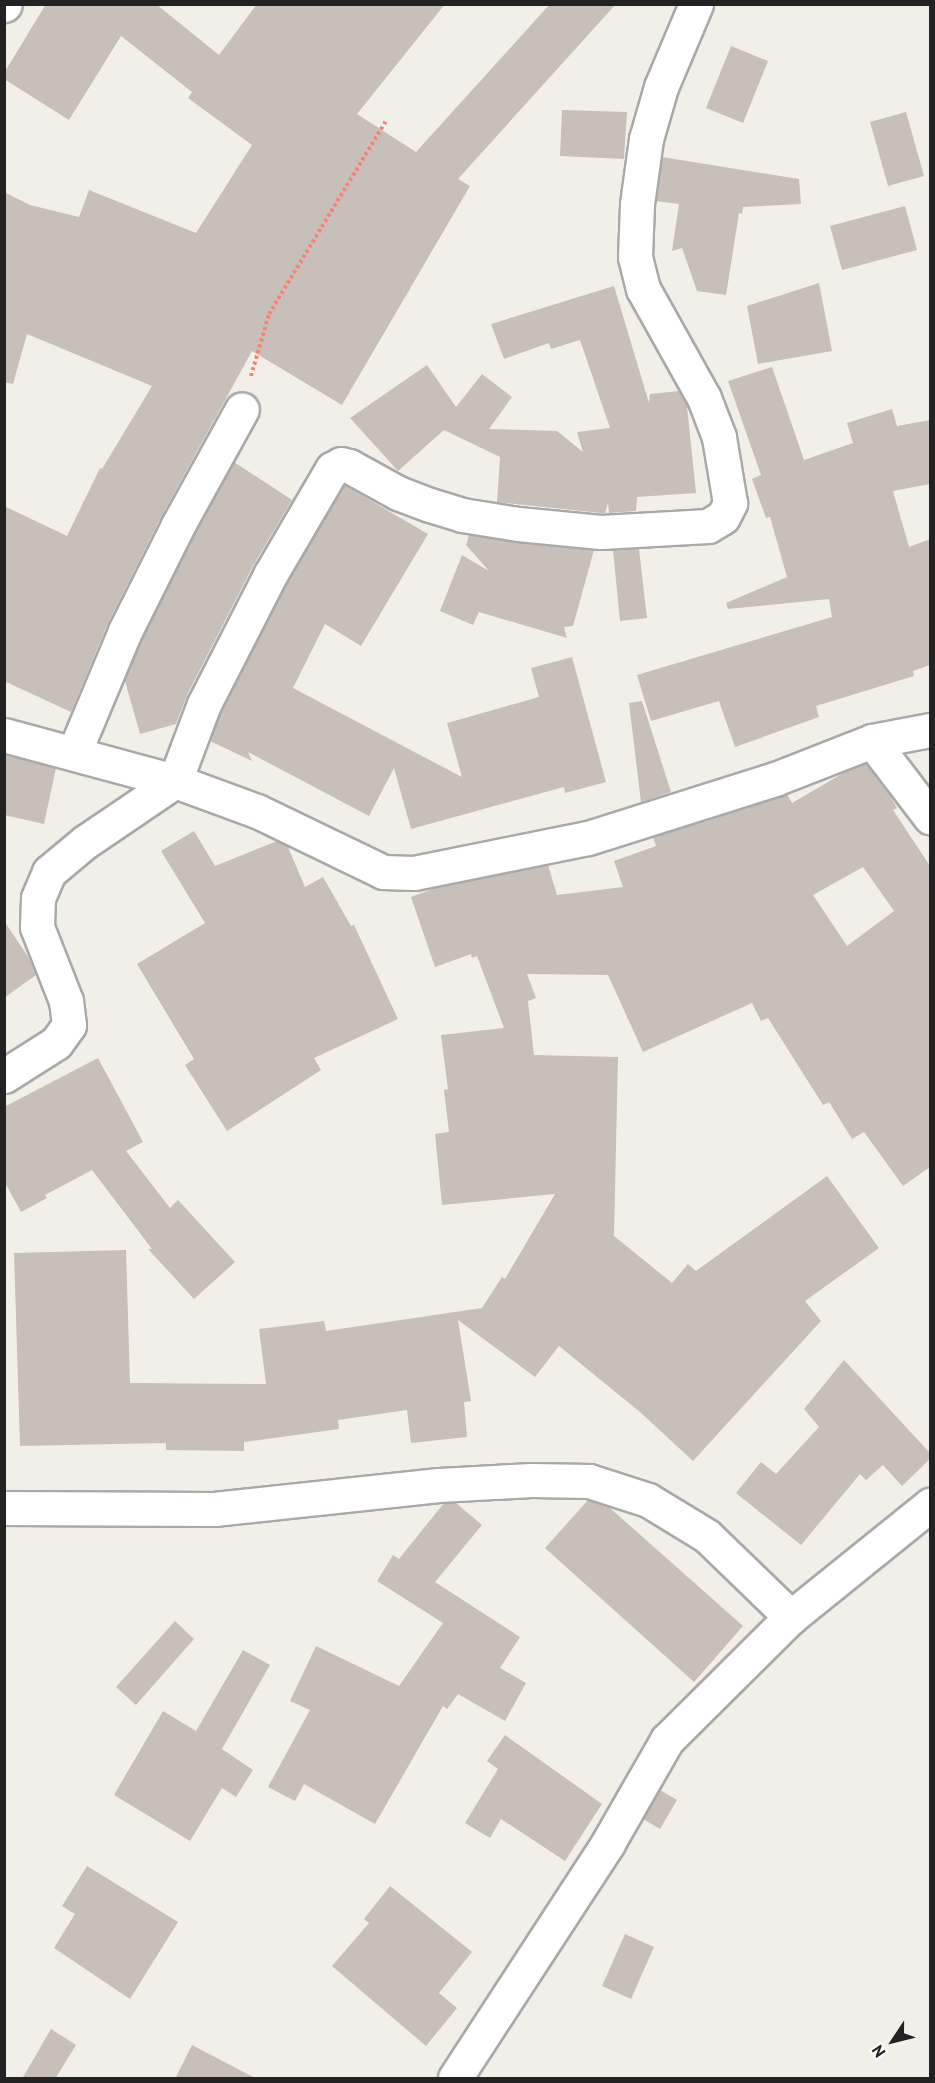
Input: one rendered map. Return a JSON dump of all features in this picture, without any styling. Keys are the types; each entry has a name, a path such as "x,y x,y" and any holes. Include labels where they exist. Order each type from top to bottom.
{"street":[{"path":"4,1076 56,1043 69,1025 66,1001 37,927 38,898 49,872 86,842 175,781 204,704 270,575 332,469 341,464 398,493 430,505 462,515 518,524 601,532 708,526 723,518 730,503 719,437 704,398 643,290 635,257 637,204 646,139 661,87 696,4"},
{"path":"74,753 125,632 178,525 242,409"},
{"path":"4,735 175,781 257,811 383,872 414,873 588,838 775,779 872,741 930,730"},
{"path":"872,741 930,818"},
{"path":"4,1508 214,1509 439,1485 532,1480 589,1481 648,1500 707,1536 791,1617"},
{"path":"455,2079 608,1843 667,1740 791,1617 930,1505"}],"path":[{"path":"242,409 269,314 386,121"}],"building":[{"path":"46,4 156,4 219,55 257,4 445,4 357,114 416,152 550,4 616,4 458,179 470,186 342,405 252,351 161,517 108,623 71,712 4,681 4,506 67,536 100,468 102,469 152,386 27,334 13,384 4,382 4,192 30,205 79,217 89,190 196,233 252,145 188,98 192,92 121,36 69,120 4,79 4,73"},
{"path":"731,46 768,61 743,123 706,108"},
{"path":"562,110 627,112 624,159 560,156"},
{"path":"906,112 924,176 888,186 870,122"},
{"path":"662,157 799,179 801,204 743,207 742,214 739,213 726,295 697,291 682,248 672,251 679,204 656,201"},
{"path":"905,206 917,250 842,270 830,226"},
{"path":"819,283 832,351 758,364 747,306"},
{"path":"614,286 649,403 650,394 679,391 687,406 696,493 637,497 636,511 609,513 608,503 605,513 601,513 497,502 500,457 444,430 398,471 350,418 427,365 456,407 482,374 512,397 489,429 557,431 583,452 577,432 610,428 580,340 551,349 549,343 504,359 491,324"},
{"path":"772,367 804,460 853,443 847,423 892,409 897,426 930,420 930,484 893,491 909,547 930,539 930,665 913,671 914,676 816,706 819,717 735,747 719,701 651,721 637,675 832,617 829,599 728,609 726,603 787,577 770,517 766,518 752,479 761,475 728,381"},
{"path":"234,462 292,500 253,566 187,695 176,724 140,734 125,681 142,639"},
{"path":"344,485 428,534 361,646 325,624 293,688 462,777 447,723 539,697 531,668 572,657 606,782 565,793 564,787 411,829 394,768 369,816 248,752 252,761 210,741 221,712 286,584"},
{"path":"469,535 594,550 573,626 564,627 567,638 479,612 473,625 440,611 462,555 489,571 466,545"},
{"path":"639,549 647,618 620,621 613,550"},
{"path":"642,701 671,792 641,802 629,703"},
{"path":"4,755 56,768 44,824 4,815"},
{"path":"866,764 890,796 897,808 893,810 930,866 930,1167 903,1186 864,1132 852,1139 829,1102 823,1105 768,1018 761,1021 752,1003 643,1052 608,975 527,974 536,998 528,1001 534,1055 618,1057 614,1236 672,1283 688,1264 696,1271 827,1176 879,1248 805,1301 821,1321 693,1461 640,1412 559,1346 535,1377 458,1320 471,1401 464,1402 467,1437 411,1443 407,1410 338,1420 339,1429 244,1442 244,1451 166,1450 166,1443 20,1446 14,1253 126,1250 130,1383 266,1384 259,1329 324,1321 326,1331 482,1308 502,1277 505,1279 555,1194 442,1205 435,1134 449,1132 444,1090 448,1089 441,1035 504,1028 477,956 472,958 471,954 435,967 411,897 438,887 548,865 557,895 623,887 614,861 656,846 653,837 787,794 792,803 847,771","holes":["863,867 894,911 847,946 813,895"]},
{"path":"194,831 215,866 277,841 288,847 305,887 323,877 351,926 354,925 398,1019 314,1058 321,1070 227,1131 185,1065 194,1059 137,964 205,923 161,851"},
{"path":"4,921 29,958 36,975 4,998"},
{"path":"98,1058 143,1142 126,1151 170,1208 178,1200 235,1262 194,1299 148,1249 152,1249 92,1170 45,1195 47,1198 21,1212 4,1181 4,1107"},
{"path":"844,1360 930,1453 930,1459 902,1486 883,1465 866,1480 860,1474 801,1545 736,1493 761,1462 776,1474 819,1427 804,1409"},
{"path":"588,1500 610,1508 743,1626 694,1682 545,1548"},
{"path":"444,1503 456,1503 482,1525 435,1582 520,1637 500,1668 526,1683 505,1721 458,1694 447,1709 443,1706 375,1824 304,1784 295,1801 268,1787 310,1710 290,1701 316,1646 399,1686 443,1623 377,1581 393,1555 399,1559"},
{"path":"175,1621 194,1639 136,1705 116,1687"},
{"path":"243,1650 270,1665 222,1749 253,1770 236,1797 222,1788 190,1841 114,1795 163,1711 196,1731"},
{"path":"505,1735 602,1804 565,1861 501,1819 490,1838 465,1823 498,1769 487,1761"},
{"path":"660,1790 677,1800 660,1829 643,1819"},
{"path":"87,1866 178,1922 130,1999 54,1948 75,1914 62,1906"},
{"path":"390,1886 472,1952 439,1993 457,2008 426,2046 332,1966 369,1923 364,1919"},
{"path":"625,1934 654,1947 631,1999 602,1986"},
{"path":"51,2029 76,2045 55,2079 22,2079"},
{"path":"192,2045 257,2079 175,2079"}]}
